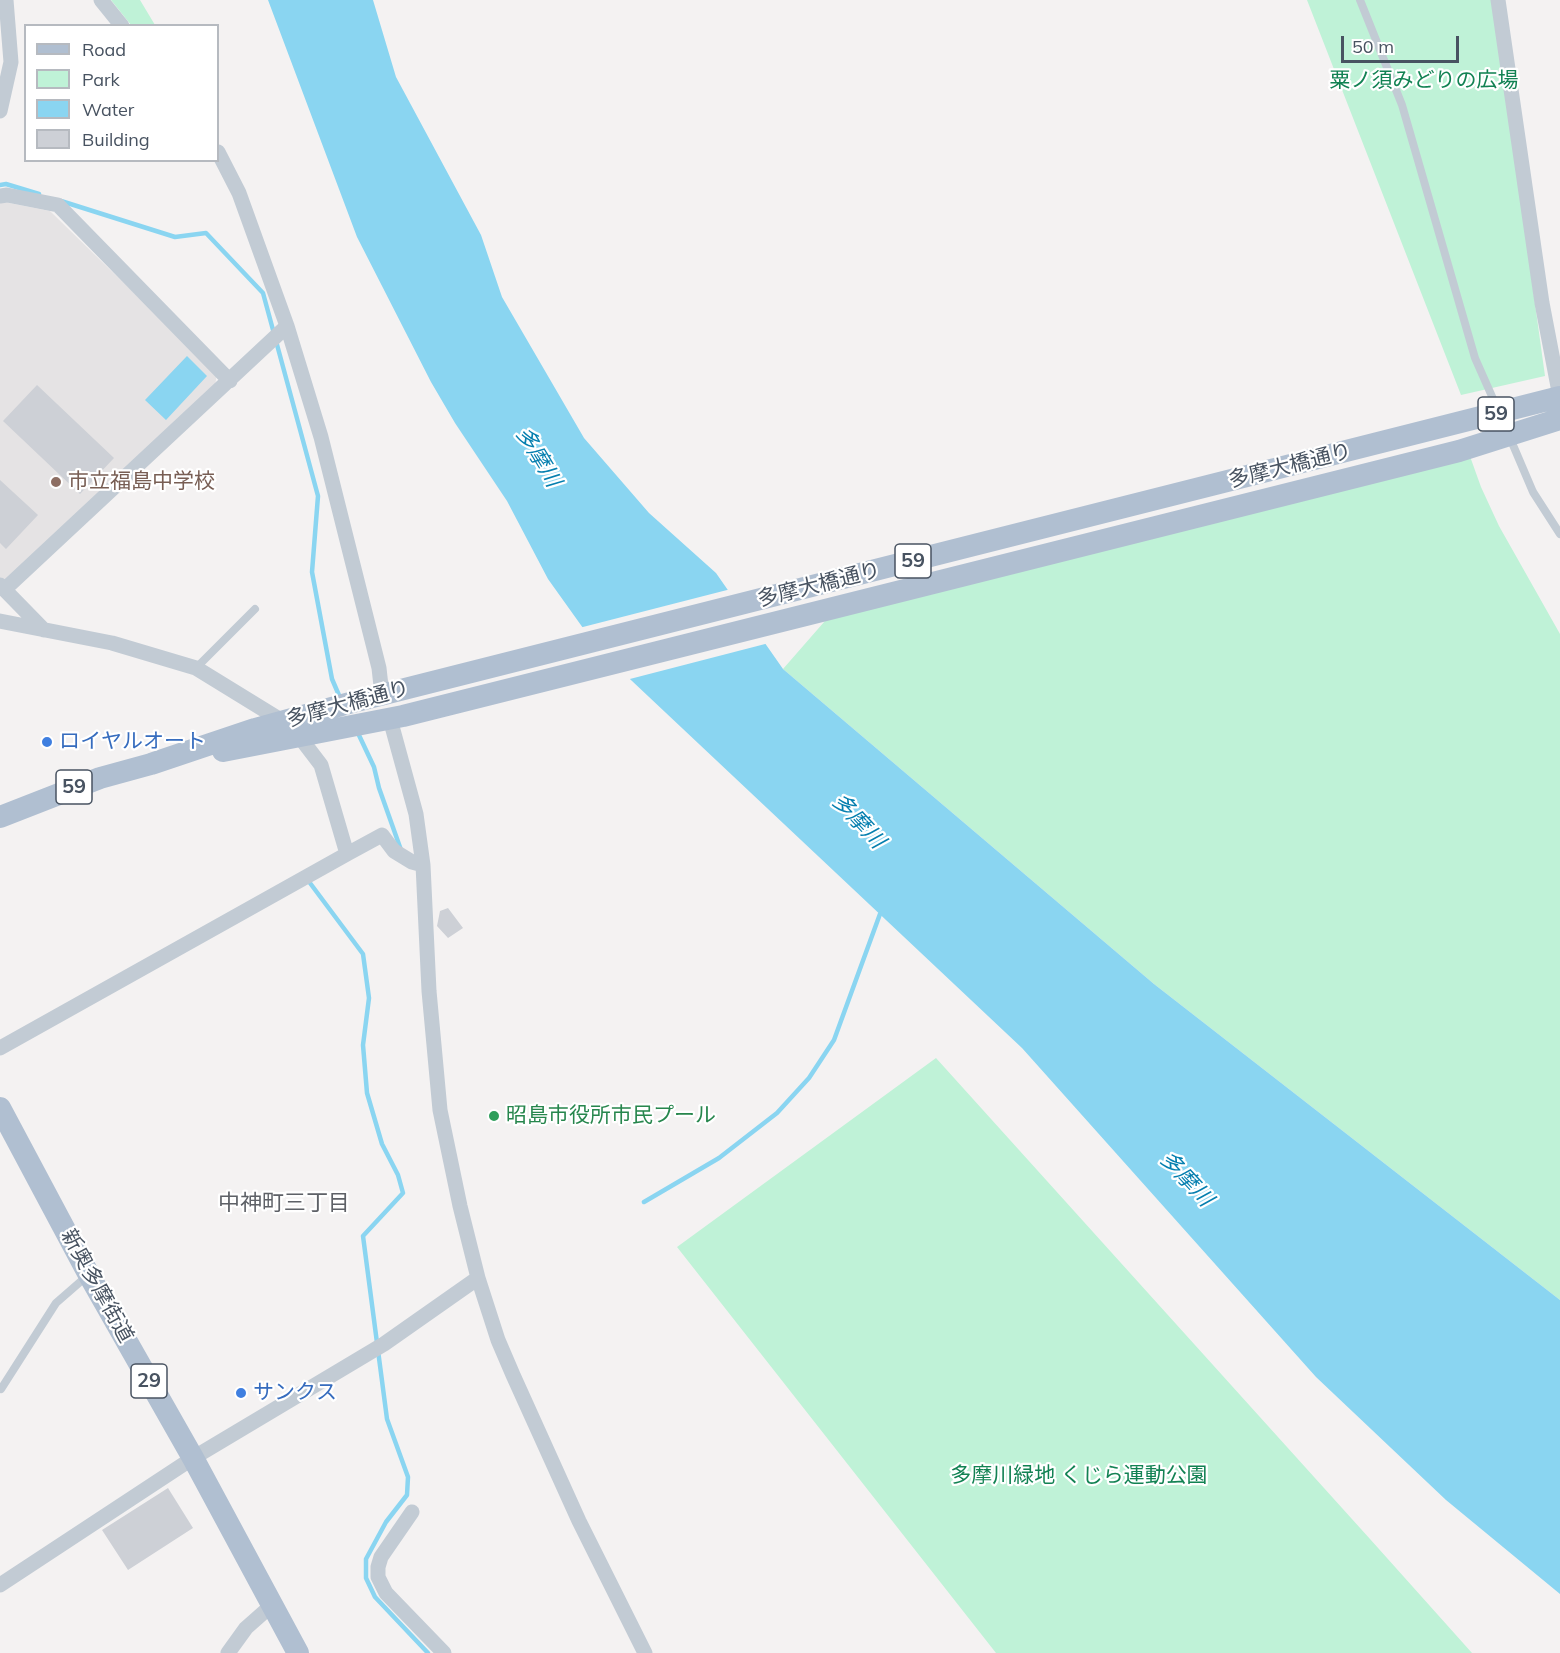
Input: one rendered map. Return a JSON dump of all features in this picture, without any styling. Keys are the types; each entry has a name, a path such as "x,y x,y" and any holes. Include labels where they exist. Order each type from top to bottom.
{"main road":[{"name":"多摩大橋通り","path":"0,817 100,778 260,736 353,702 1560,397"},
{"name":"多摩大橋通り","path":"260,736 363,725 397,717 1458,451 1560,419"},
{"name":"新奥多摩街道","path":"0,1108 89,1275 193,1458 298,1653"}],"street":[{"path":"0,111 11,62 6,0"},
{"path":"101,0 120,24"},
{"path":"1498,0 1542,303 1560,397"},
{"path":"219,155 239,193 324,448 379,668 388,693"},
{"path":"0,196 8,195 58,204 230,381"},
{"path":"44,630 2,587 230,381 284,329"},
{"path":"0,621 112,643 196,668 292,727 321,765 347,854"},
{"path":"397,717 416,814 417,863 440,1110 478,1278 498,1340 513,1375 579,1521 645,1653"},
{"path":"0,1048 382,835 394,851 417,863"},
{"path":"0,1586 193,1458 384,1344 478,1278"},
{"path":"412,1512 381,1557 378,1577 386,1593 444,1653"},
{"path":"228,1653 246,1628 272,1605"}],"lane":[{"path":"1360,0 1402,105 1475,358 1533,492 1560,534"},
{"path":"196,668 255,609"},
{"path":"1,1389 56,1303 89,1275"}],"shaded area":[{"name":"市立福島中学校","path":"0,203 50,211 217,374 215,385 5,585 0,580"}],"green space":[{"path":"111,0 140,0 154,24 130,24"},
{"name":"粟ノ須みどりの広場","path":"1307,0 1493,0 1545,376 1461,395"},
{"path":"1467,448 1481,487 1499,526 1560,634 1560,1300 1154,984 783,669 838,606"},
{"name":"多摩川緑地 くじら運動公園","path":"936,1058 1472,1653 996,1653 677,1247"}],"water":[{"name":"多摩川","path":"268,0 373,0 396,77 481,235 502,297 584,438 649,513 716,573 783,669 1154,984 1560,1300 1560,1594 1446,1500 1316,1377 1022,1048 598,649 548,579 507,501 455,423 431,382 357,237"},
{"path":"187,356 207,376 166,420 145,400"}],"pier":[{"path":"731,589 769,643 626,680 596,651 579,628"}],"building":[{"path":"37,385 114,458 80,494 3,421"},
{"path":"0,480 38,515 6,549 0,543"},
{"path":"448,908 463,928 448,938 437,926 440,911"},
{"path":"168,1488 193,1528 128,1570 102,1530"}],"waterway":[{"path":"0,185 6,184 39,194"},
{"path":"61,201 175,237 206,233 263,293 318,496 312,572 332,679 341,700"},
{"path":"357,731 374,767 401,850"},
{"path":"310,883 363,954 369,998 363,1045 367,1093 382,1144 398,1175 403,1193 363,1236 387,1419 408,1477 407,1495 386,1522 366,1559 366,1578 375,1597 428,1653"},
{"path":"644,1202 719,1158 777,1113 809,1078 834,1040 880,914"}],"place":[{"name":"市立福島中学校","path":"56,482"},
{"name":"ロイヤルオート","path":"47,742"},
{"name":"昭島市役所市民プール","path":"494,1116"},
{"name":"サンクス","path":"241,1393"}],"district":[{"name":"中神町三丁目","path":"284,1203"}]}
